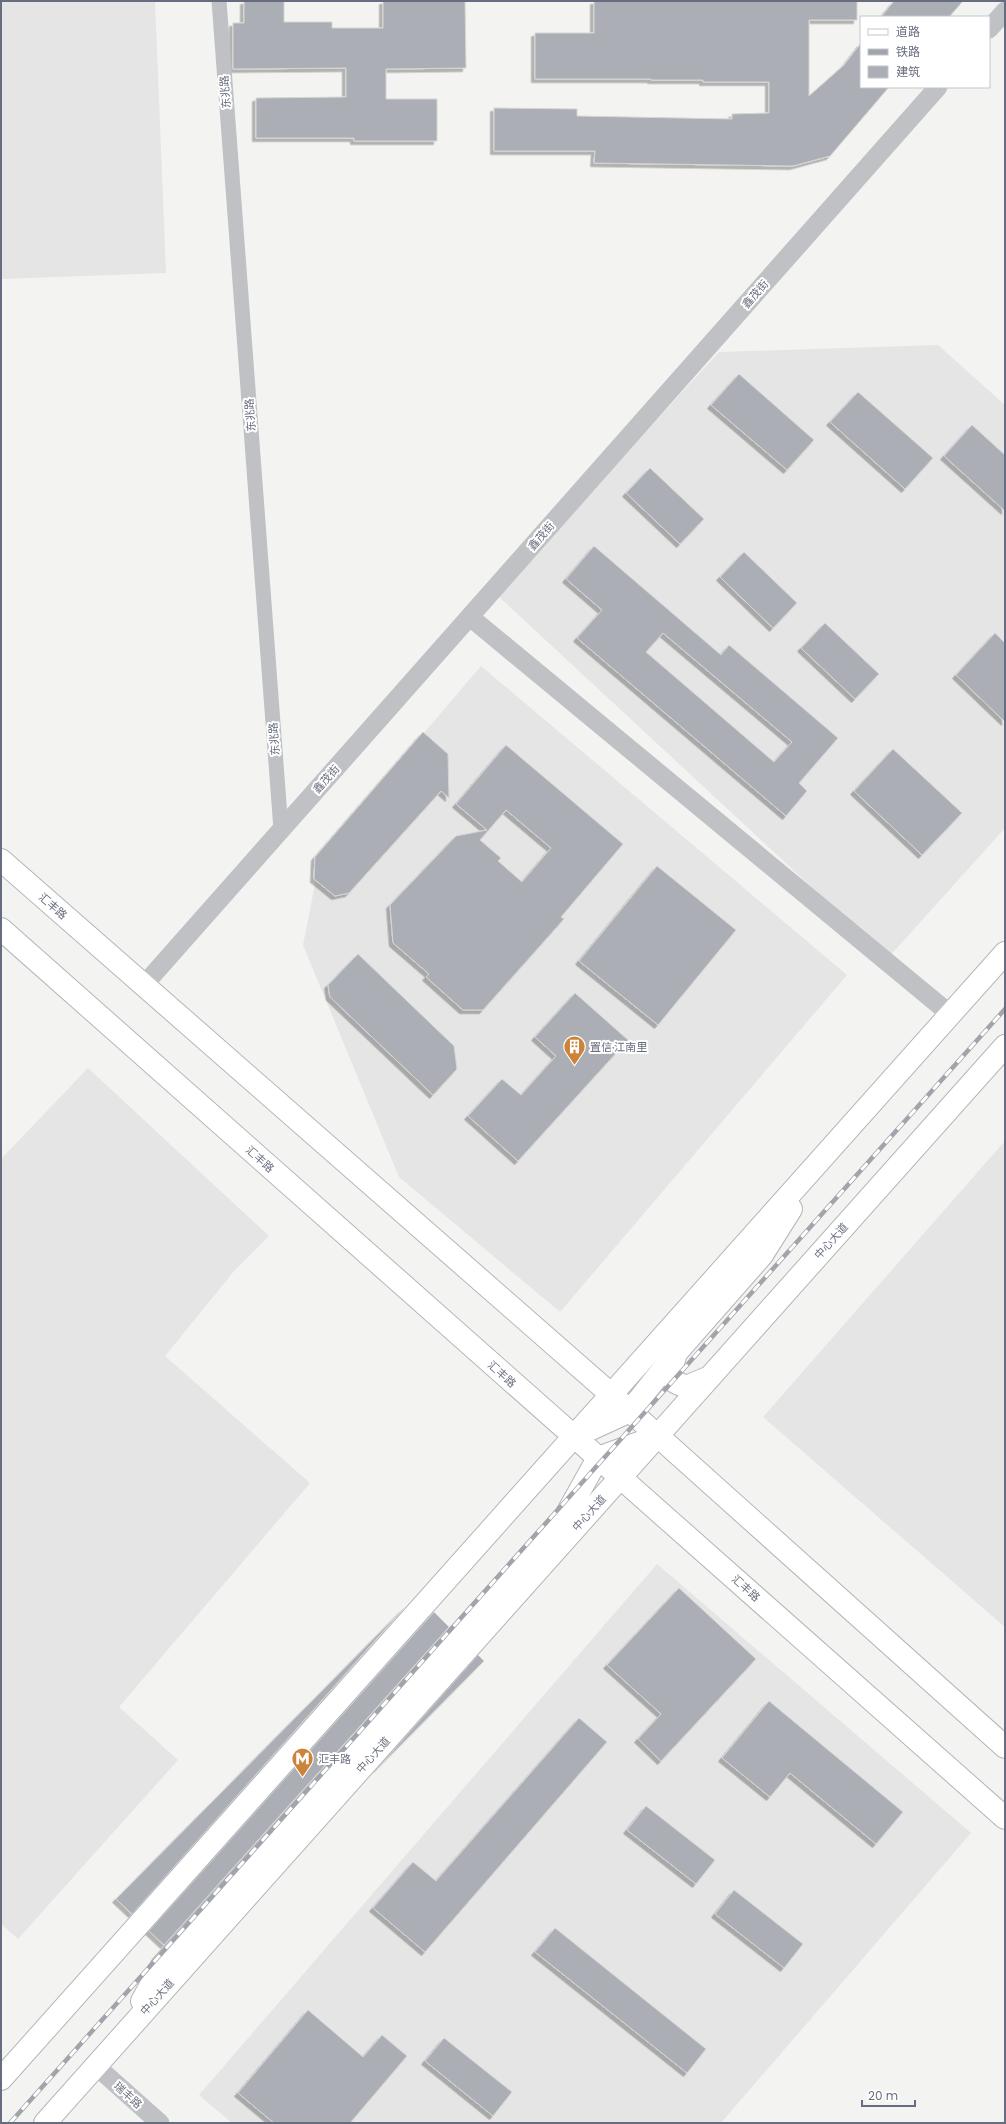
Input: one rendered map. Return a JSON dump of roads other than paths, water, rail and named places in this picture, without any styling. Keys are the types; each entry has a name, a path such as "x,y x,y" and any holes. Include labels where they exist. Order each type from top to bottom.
{"main road":[{"name":"汇丰路","path":"1,860 143,986 630,1411 1005,1747"},
{"name":"汇丰路","path":"1,929 1005,1818"},
{"path":"1,2079 72,1999 142,1944 538,1498 547,1466 1005,953"},
{"name":"中心大道","path":"45,2123 1005,1046"},
{"path":"573,1437 630,1411 676,1353 762,1255 825,1156"},
{"path":"676,1353 670,1373 675,1382 686,1387 710,1376"},
{"name":"中心大道","path":"565,1517 598,1458 658,1436"},
{"name":"中心大道","path":"125,2033 161,1967 565,1517 621,1477"}],"street":[{"name":"东兆路","path":"218,1 281,830"},
{"path":"990,28 1005,11"},
{"name":"鑫茂街","path":"143,986 937,88"},
{"path":"470,617 950,1014"},
{"name":"瑞丰路","path":"96,2066 160,2123"}],"railway":[{"path":"10,2123 1005,1009"}],"place":[{"name":"置信·江南里","path":"574,1066"},
{"name":"汇丰路","path":"302,1778"}]}
